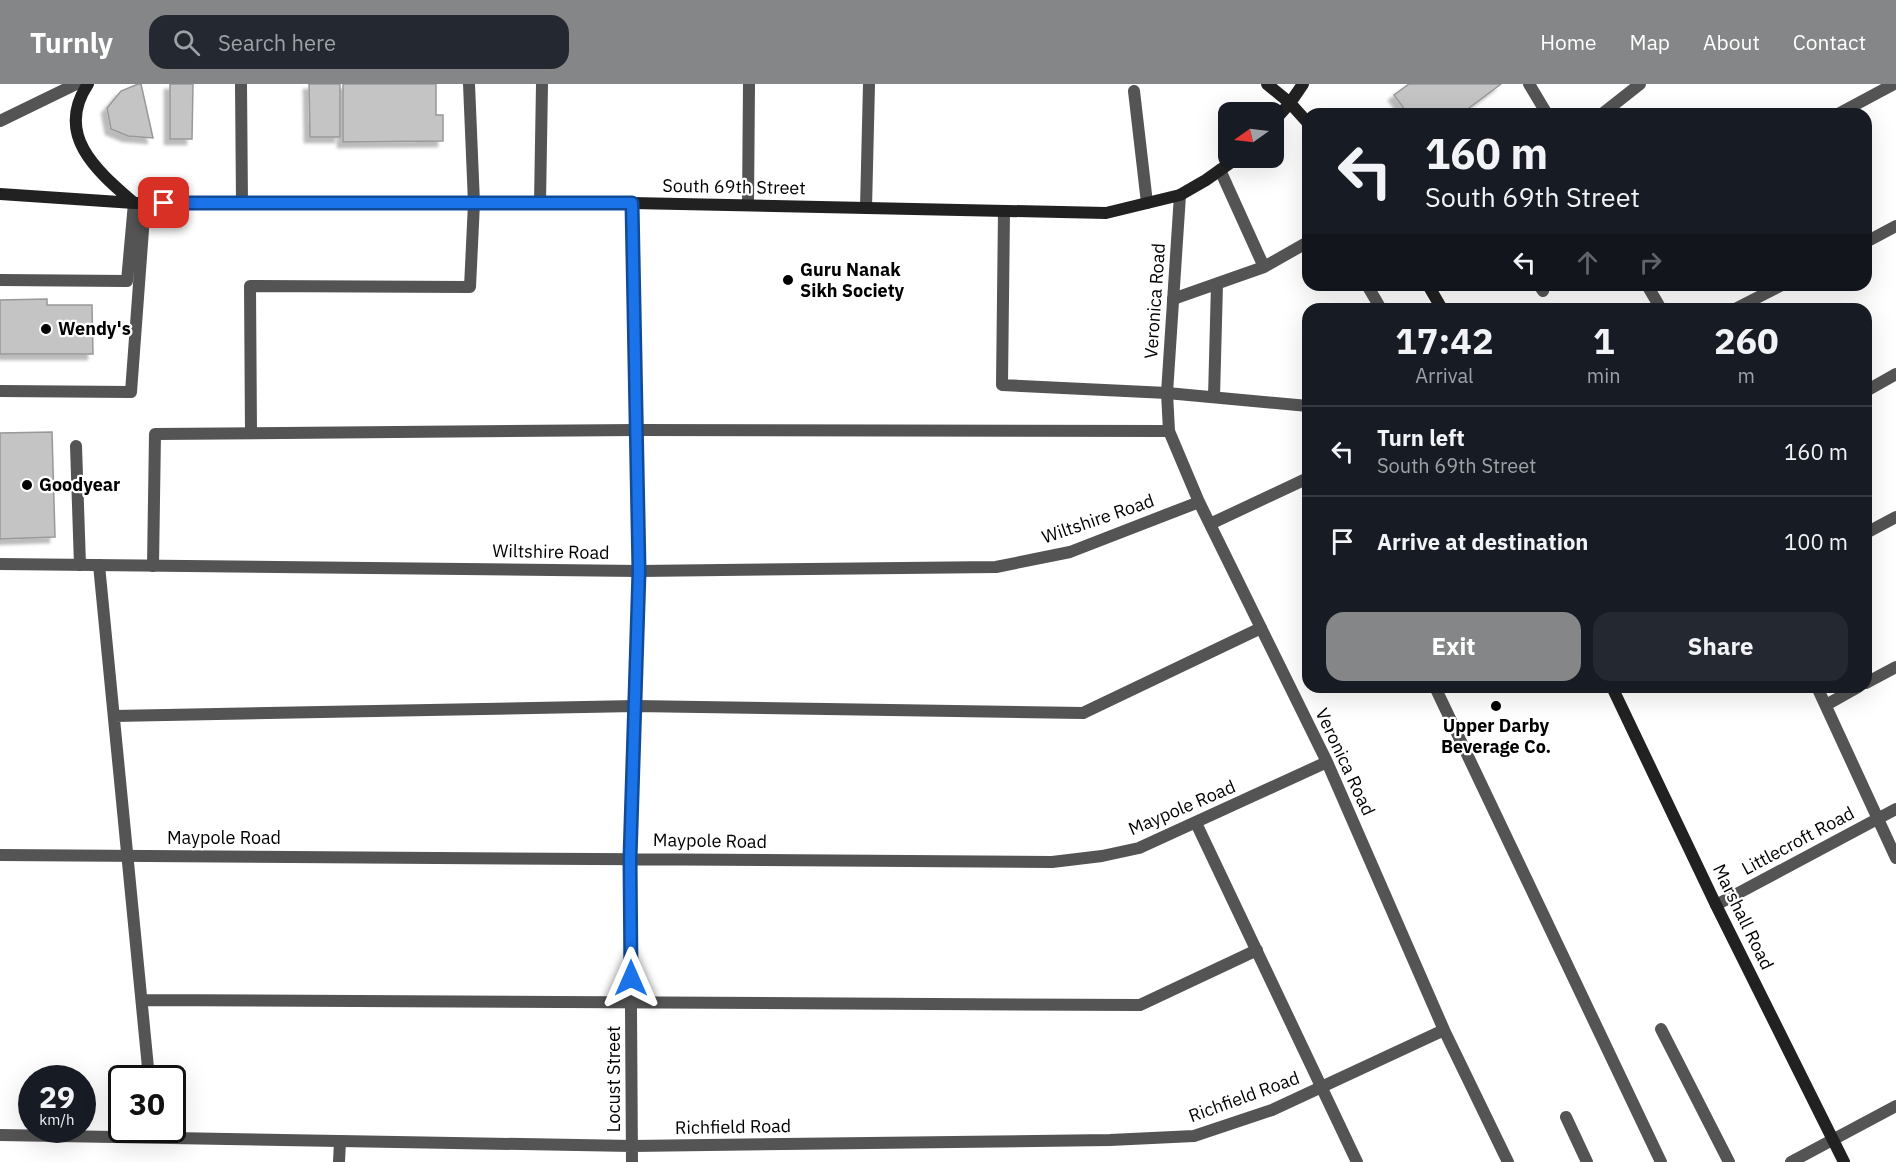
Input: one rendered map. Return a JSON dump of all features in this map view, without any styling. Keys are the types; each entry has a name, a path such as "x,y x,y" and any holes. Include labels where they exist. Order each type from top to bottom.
{"main road":[{"path":"88,84 75,111 78,139 102,176 139,203"},
{"path":"1267,84 1302,116"},
{"path":"1284,110 1303,84"},
{"name":"South 69th Street","path":"0,194 139,203 632,203 1106,213 1180,195 1223,168"},
{"name":"Marshall Road","path":"1615,693 1716,905 1844,1162"}],"street":[{"path":"0,121 76,84"},
{"path":"241,84 242,203"},
{"path":"251,434 250,286 470,286 474,203 469,84"},
{"path":"540,203 542,84"},
{"path":"748,205 749,84"},
{"path":"866,208 869,84"},
{"path":"1529,84 1543,108"},
{"path":"1610,108 1640,84"},
{"path":"1849,108 1894,84"},
{"path":"1134,91 1147,203"},
{"path":"1220,170 1264,267"},
{"name":"Veronica Road","path":"1180,195 1167,393 1169,431 1199,502 1327,762 1444,1030 1508,1162"},
{"path":"0,280 127,280 139,203"},
{"path":"0,392 131,392 139,203"},
{"name":"Locust Street","path":"632,203 639,571 630,858 633,1162"},
{"path":"1004,211 1002,385 1167,393 1302,405"},
{"path":"1872,239 1896,226"},
{"path":"1173,299 1264,267 1302,245"},
{"path":"1214,397 1217,284"},
{"path":"1747,303 1770,291"},
{"path":"1872,388 1896,374"},
{"path":"153,566 155,434 636,430 1169,431"},
{"path":"76,446 80,565"},
{"path":"1210,524 1302,481"},
{"name":"Wiltshire Road","path":"0,564 639,571 996,567 1070,552 1199,502"},
{"path":"1872,530 1896,517"},
{"path":"99,565 148,1065"},
{"path":"114,716 634,706 1083,713 1261,628"},
{"path":"1872,680 1896,667"},
{"path":"1438,693 1661,1162"},
{"path":"1820,693 1896,858"},
{"path":"1826,705 1847,693"},
{"name":"Maypole Road","path":"0,855 1052,862 1102,856 1139,848 1327,762"},
{"name":"Littlecroft Road","path":"1716,905 1896,809"},
{"path":"1196,823 1357,1162"},
{"path":"142,1000 1140,1005 1257,950"},
{"path":"1661,1029 1729,1162"},
{"name":"Richfield Road","path":"186,1135 340,1142 632,1146 1110,1140 1194,1136 1272,1110 1444,1030"},
{"path":"1791,1162 1896,1106"},
{"path":"1566,1117 1587,1162"},
{"name":"Richfield Road","path":"0,1136 108,1135"},
{"path":"339,1162 340,1142"}],"building":[{"path":"141,84 153,138 128,136 111,129 107,108 121,91"},
{"path":"170,84 193,84 192,139 170,139"},
{"path":"309,84 340,84 340,137 310,137"},
{"path":"343,84 436,84 436,115 443,115 443,141 343,142"},
{"path":"1409,84 1501,84 1469,108 1404,108 1394,95"},
{"name":"Wendy's","path":"47,299 47,305 92,305 93,354 0,354 0,300"},
{"name":"Goodyear","path":"52,432 55,537 0,539 0,433"}],"place":[{"name":"Guru Nanak Sikh Society","path":"788,280"},
{"name":"Wendy's","path":"46,329"},
{"name":"Goodyear","path":"27,485"},
{"name":"Upper Darby Beverage Co.","path":"1496,706"}],"route":[{"path":"164,203 632,203 639,571 630,858 631,978"}]}
